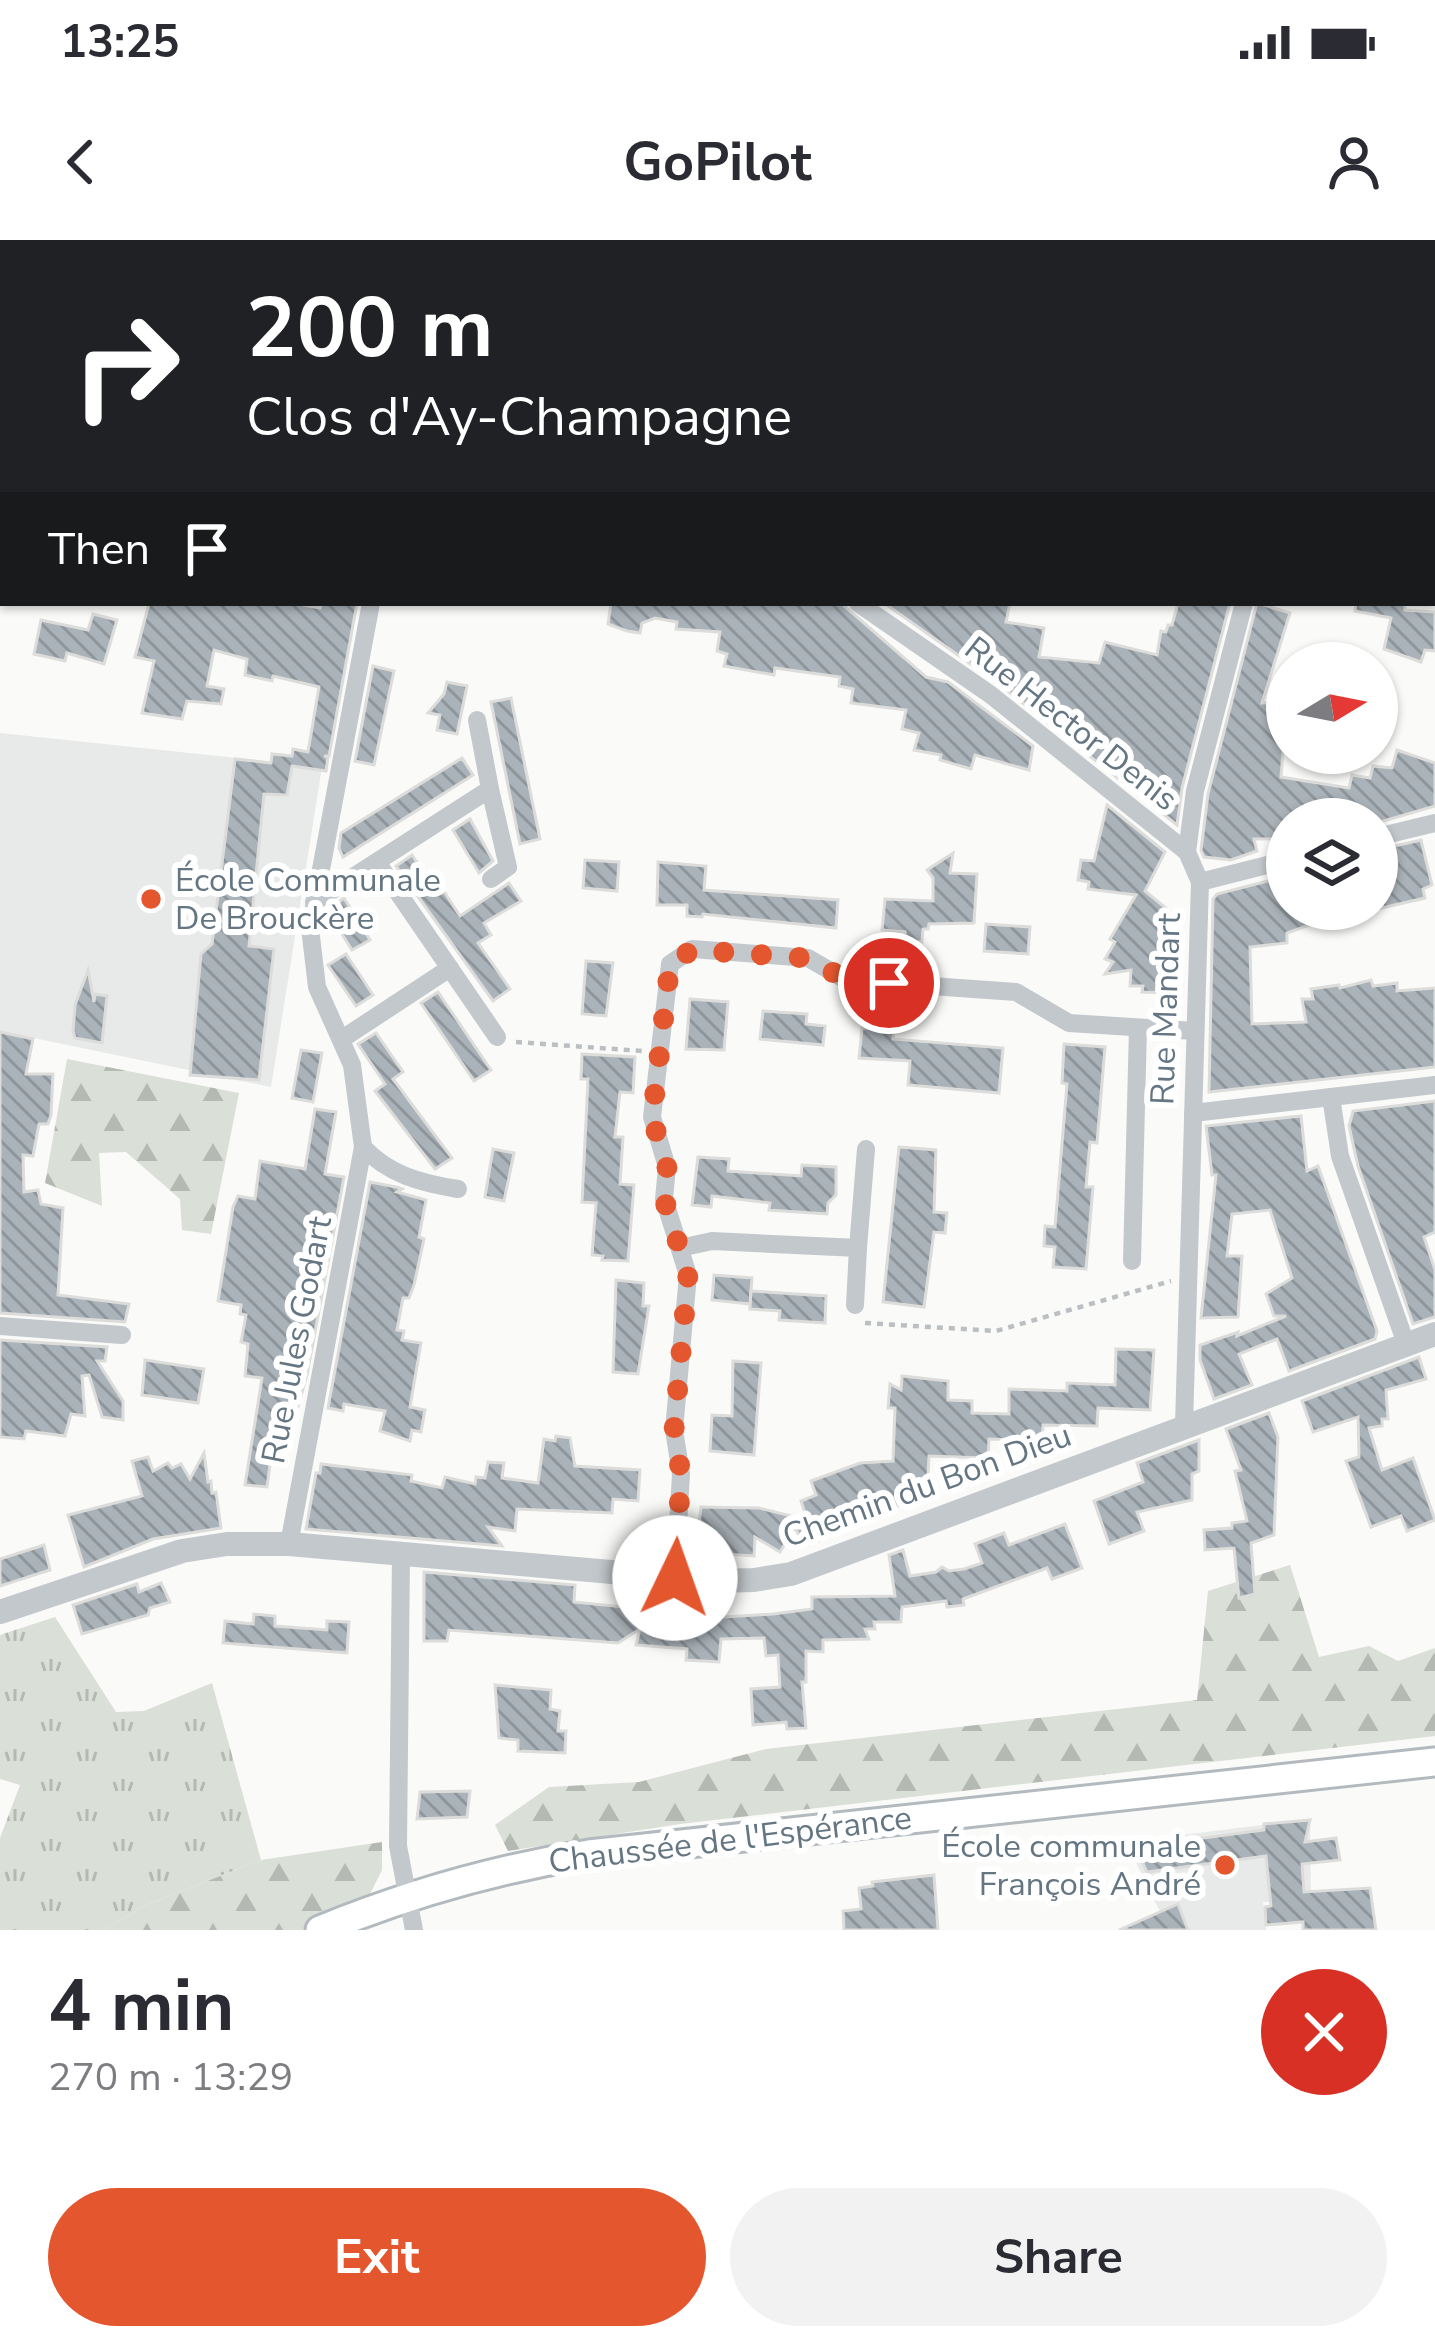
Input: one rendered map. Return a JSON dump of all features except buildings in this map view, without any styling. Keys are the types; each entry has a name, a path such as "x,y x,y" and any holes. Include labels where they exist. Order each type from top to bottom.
{"main road":[{"name":"Chaussée de l'Espérance","path":"320,1930 408,1895 525,1864 589,1854 1435,1762"}],"street":[{"name":"Rue Jules Godart","path":"289,1544 363,1147 352,1065 326,1013 310,958 314,902 370,606"},
{"name":"Rue Hector Denis","path":"862,606 991,695 1187,852"},
{"path":"1187,852 1195,791 1243,606"},
{"path":"477,721 508,867 491,879"},
{"path":"314,902 490,789"},
{"path":"1398,832 1435,823"},
{"name":"Rue Mandart","path":"1184,1425 1200,882 1187,852"},
{"path":"377,862 497,1037"},
{"path":"1200,882 1266,865"},
{"path":"675,1578 681,1474 674,1430 688,1275 664,1199 667,1167 652,1118 670,964 692,950 808,958 846,980 1016,992 1069,1023 1196,1030"},
{"path":"342,1039 450,968"},
{"path":"1132,1262 1138,1028"},
{"path":"1193,1113 1435,1084"},
{"path":"1331,1097 1340,1156 1406,1344"},
{"path":"363,1147 377,1162 400,1174 458,1189"},
{"path":"855,1305 866,1150"},
{"path":"680,1248 712,1241 858,1248"},
{"path":"0,1326 122,1335"},
{"name":"Chemin du Bon Dieu","path":"0,1612 182,1551 227,1544 289,1544 675,1578 754,1580 791,1574 1435,1334"},
{"path":"401,1553 398,1846 414,1930"}],"path":[{"path":"497,1037 507,1042 660,1052"},
{"path":"855,1305 853,1322 996,1331 1189,1275"}],"shaded area":[{"name":"École Communale De Brouckère","path":"0,733 322,767 271,1087 0,1031"},
{"name":"École communale François André","path":"1310,1819 1311,1901 1263,1902 1266,1930 1169,1930 1126,1842"}],"green space":[{"path":"67,1059 239,1093 211,1234 182,1230 180,1199 126,1152 99,1153 102,1206 45,1183"},
{"path":"1290,1565 1319,1657 1369,1646 1398,1661 1435,1648 1435,1736 680,1824 508,1851 495,1825 549,1787 639,1782 766,1749 1197,1700 1208,1591"},
{"path":"55,1617 116,1712 144,1711 212,1683 261,1860 146,1905 104,1930 0,1930 0,1838 20,1785 0,1779 0,1635"},
{"path":"382,1842 382,1870 360,1914 320,1930 104,1930 146,1905 261,1860"}],"place":[{"name":"École Communale De Brouckère","path":"151,899"},
{"name":"École communale François André","path":"1225,1865"}],"route":[{"path":"675,1578 681,1474 674,1430 688,1275 664,1199 667,1167 652,1118 670,964 692,950 808,958 846,980 889,983"}]}
